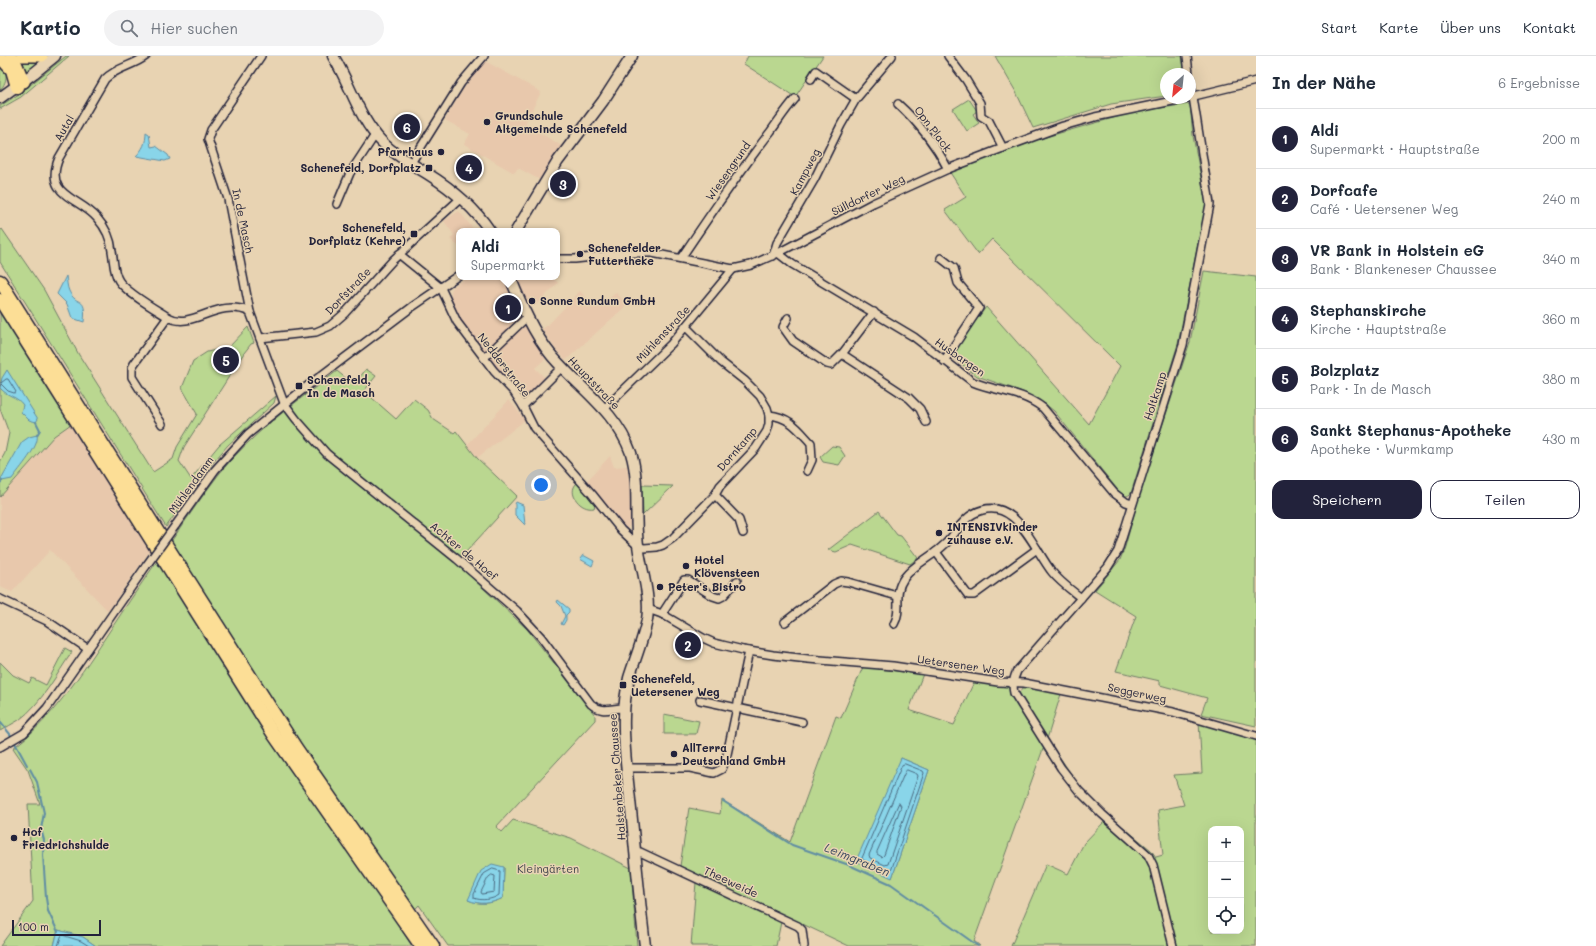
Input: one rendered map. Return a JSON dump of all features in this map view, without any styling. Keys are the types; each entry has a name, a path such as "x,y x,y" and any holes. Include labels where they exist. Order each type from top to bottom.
{"highway":[{"path":"0,57 12,70 20,84"},
{"path":"0,281 167,548 296,748 433,946"},
{"path":"0,300 274,735 421,946"}],"main road":[{"path":"11,56 17,65 20,84"},
{"path":"22,56 42,56"},
{"path":"0,98 55,56"},
{"path":"333,56 344,75 363,117 375,135 392,151 431,176 461,198 483,220 488,228"},
{"path":"518,228 558,161 603,101 632,56"},
{"name":"Hauptstraße","path":"511,280 528,316 544,345 562,367 604,409 626,439 634,468 638,546 646,588 648,609"},
{"name":"Halstenbeker Chaussee","path":"645,946 634,851 624,731 624,708 628,683 644,633 648,609"}],"street":[{"name":"Autal","path":"146,56 116,70 105,79 57,164 56,178 60,190 66,196 91,212 99,220 107,233 112,246 114,269 119,281 168,317"},
{"name":"In de Masch","path":"261,56 211,130 208,139 228,199 250,312 284,403"},
{"path":"411,164 460,83 484,56"},
{"name":"Kampweg","path":"775,254 777,243 814,180 841,125 856,99 892,56"},
{"path":"948,56 966,80 980,103 980,116 989,121 1003,148"},
{"path":"1186,56 1188,68"},
{"path":"810,79 816,71 856,99"},
{"name":"Sülldorfer Weg","path":"1196,96 1256,81"},
{"name":"Wiesengrund","path":"681,258 743,167 795,99"},
{"name":"Sülldorfer Weg","path":"560,259 575,259 628,252 652,253 733,269 751,265 873,203 948,169 1063,126 1095,117 1160,103"},
{"name":"Opn Plack","path":"898,104 915,119 932,142 948,169"},
{"name":"Holtkamp","path":"1012,682 1017,672 1026,661 1114,560 1183,344 1210,204 1191,104"},
{"path":"337,204 350,173 375,135"},
{"name":"Dorfstraße","path":"260,338 316,332 326,328 342,316 393,260 461,198"},
{"name":"Nedderstraße","path":"400,254 441,288 457,322 484,358 514,392 534,428 592,494 621,530 638,546"},
{"name":"Husbargen","path":"775,254 914,337 973,382 984,387 1025,396 1043,408 1114,493 1119,498 1132,504"},
{"path":"942,258 954,268 958,283 979,308 944,361"},
{"name":"Mühlenstraße","path":"604,409 671,344 733,269"},
{"name":"Mühlendamm","path":"0,747 24,733 47,708 146,566 215,470 232,450 284,403 408,310 456,277"},
{"path":"162,424 132,377 132,368 168,317 174,321 182,322 217,309 231,307 241,308 250,312"},
{"path":"788,318 783,327 793,341 827,364 831,365 842,354 874,312"},
{"path":"484,358 528,316"},
{"path":"686,327 721,362 754,389 764,402 769,416 784,418 790,421 811,443 812,460 807,471"},
{"path":"842,354 909,398 920,409 926,422"},
{"path":"523,406 562,367"},
{"name":"Achter de Hoef","path":"284,403 327,454 457,559 517,611 541,637 590,704 603,711 624,708"},
{"name":"Dornkamp","path":"638,546 651,548 663,545 673,538 715,495 720,486 762,439 767,431 769,416"},
{"path":"715,495 739,520 743,533"},
{"path":"894,624 899,611 897,596 905,577 944,545 966,519 978,512 993,509 1015,518 1024,528 1056,576 1081,598"},
{"path":"936,552 968,595 974,595 1037,549"},
{"path":"662,614 684,580 688,580 713,596 719,598 723,596 737,581"},
{"path":"785,622 834,584 841,581 897,596"},
{"path":"0,599 47,621 88,649"},
{"name":"Uetersener Weg","path":"648,609 662,614 709,641 749,651 808,659 893,666 998,682 1012,682 1014,693 1062,768 1079,790 1102,814 1148,855 1153,865 1173,946"},
{"path":"627,768 690,768 709,773 718,772 724,765 749,651"},
{"name":"Seggerweg","path":"1012,682 1081,693 1172,712 1256,736"},
{"path":"700,700 802,722"},
{"name":"Theeweide","path":"634,851 640,852 798,926 802,930 804,946"}],"shaded area":[{"name":"Grundschule Altgemeinde Schenefeld","path":"485,61 541,92 525,124 562,146 540,180 518,168 514,173 464,144 470,134 445,120 459,96"},
{"path":"459,211 473,228 456,228 456,244 450,239 454,235 444,221"},
{"path":"463,280 506,280 522,317 485,353 460,321 451,299 451,291 454,286"},
{"path":"517,280 555,280 558,283 537,304 530,307"},
{"path":"580,291 595,308 616,293 628,304 566,360 557,351 542,329 549,324"},
{"path":"525,323 546,358 535,368 547,380 525,401 496,370 488,359"},
{"path":"509,400 525,420 477,458 467,445"},
{"path":"71,424 151,549 108,611 50,550 12,592 0,587 0,497 54,436"},
{"path":"610,456 614,467 627,466 630,490 631,523 629,527 625,529 586,482"}],"green space":[{"path":"66,56 69,56 21,97 0,109 0,106 19,94"},
{"path":"748,56 823,56 795,97 744,64"},
{"path":"995,56 1182,56 1184,68 1160,68 1160,97 1111,104 1033,128 1016,92"},
{"path":"17,60 42,60 24,76"},
{"path":"0,61 4,68 6,79 0,90"},
{"path":"969,99 977,111 973,114 979,123 967,131 953,109"},
{"path":"1190,104 1193,136 1206,204 1178,344 1131,493 1128,496 1125,496 1121,494 1054,411 1040,400 1026,393 977,376 950,355 986,307 1089,424 1120,366 992,239 978,254 945,210 966,197 949,171 1035,140 1138,111"},
{"path":"2,229 44,290 79,355 153,472 173,459 177,447 197,414 182,388 193,361 207,352 229,347 248,327 254,343 251,344 244,353 184,447 179,461 191,479 219,445 276,396 274,403 228,445 210,466 166,527 0,262 0,231"},
{"path":"1204,271 1256,277 1256,726 1201,714 1207,698 1160,685 1160,681 1116,671 1136,616 1095,590 1120,560 1125,547 1139,496 1190,342"},
{"path":"0,311 71,424 54,436 0,497 0,462 5,453 9,433 0,409"},
{"name":"Kleingärten","path":"366,369 376,376 364,391 396,419 414,399 428,410 433,419 454,433 456,431 477,458 517,496 456,563 527,629 595,715 595,720 496,827 502,832 513,820 571,838 631,868 637,946 448,946 419,905 399,926 412,946 96,946 83,937 58,930 54,946 0,946 33,901 28,804 40,804 28,770 13,748 43,721 70,689 200,499 232,459 275,419 337,371 354,385","holes":["504,867 503,898 494,902 486,903 477,903 468,900"]},
{"path":"832,446 839,447 845,456 839,465 823,462 820,457"},
{"path":"577,483 596,502 594,508 584,507 576,500 573,492"},
{"path":"642,485 673,486 643,515"},
{"path":"879,511 897,535 901,536 918,558 910,564 852,545 836,552 828,550"},
{"path":"65,648 72,652 34,706 19,720 0,731 0,662 13,675 29,683 32,678 46,685"},
{"path":"863,667 923,674 909,710 954,725 974,682 1006,687 1020,692 1024,687 1061,694 1047,739 1081,788 1105,812 1151,850 1156,857 1163,855 1158,810 1184,805 1174,775 1202,773 1199,721 1256,738 1256,946 1011,946 1046,864 1068,874 1084,843 1105,821 1076,793 1043,749 974,941 980,946 849,946 680,866 689,808 720,814 722,800 790,842 836,716 841,718","holes":["901,758 929,770 892,878"]},
{"path":"664,714 699,721 696,734 664,734"},
{"path":"696,882 781,922 776,946 691,946"}],"water":[{"path":"146,132 149,134 151,147 156,146 168,155 170,159 165,161 136,156 144,146"},
{"path":"66,276 67,286 72,296 83,304 85,313 84,322 72,318 67,304 57,294"},
{"path":"7,370 38,419 36,422 29,420 21,412 23,405 21,402 0,388 2,378"},
{"path":"37,435 35,445 24,464 12,479 2,481 1,479 22,442 29,437"},
{"path":"516,502 523,505 525,525 515,515"},
{"path":"583,555 594,561 592,566 580,559"},
{"path":"558,600 569,609 563,625 561,624 565,616 561,606 557,602"},
{"path":"901,758 929,770 892,878 856,861"},
{"path":"492,864 504,867 503,898 494,902 486,903 477,903 468,900 481,871"},
{"path":"58,930 83,937 96,946 54,946"}],"waterway":[{"path":"36,422 40,430 37,435"},
{"path":"0,722 10,734 27,765"},
{"path":"30,769 37,782 44,813 41,829 44,840 43,855 46,898 48,911 58,932"},
{"name":"Leimgraben","path":"723,801 792,845 849,865 891,884 978,946"}],"place":[{"name":"Grundschule Altgemeinde Schenefeld","path":"487,122"},
{"name":"Sankt Stephanus-Apotheke","path":"407,127"},
{"name":"Pfarrhaus","path":"441,152"},
{"name":"Schenefeld, Dorfplatz","path":"429,168"},
{"name":"Stephanskirche","path":"469,168"},
{"name":"VR Bank in Holstein eG","path":"563,184"},
{"name":"Schenefeld, Dorfplatz (Kehre)","path":"414,234"},
{"name":"Schenefelder Futtertheke","path":"580,254"},
{"name":"Sonne Rundum GmbH","path":"532,301"},
{"name":"Aldi","path":"508,308"},
{"name":"Bolzplatz","path":"226,360"},
{"name":"Schenefeld, In de Masch","path":"299,386"},
{"name":"INTENSIVkinder zuhause e.V.","path":"939,533"},
{"name":"Hotel Klövensteen","path":"686,566"},
{"name":"Peter's Bistro","path":"660,587"},
{"name":"Dorfcafe","path":"688,645"},
{"name":"Schenefeld, Uetersener Weg","path":"623,685"},
{"name":"AllTerra Deutschland GmbH","path":"674,754"},
{"name":"Hof Friedrichshulde","path":"14,838"}]}
